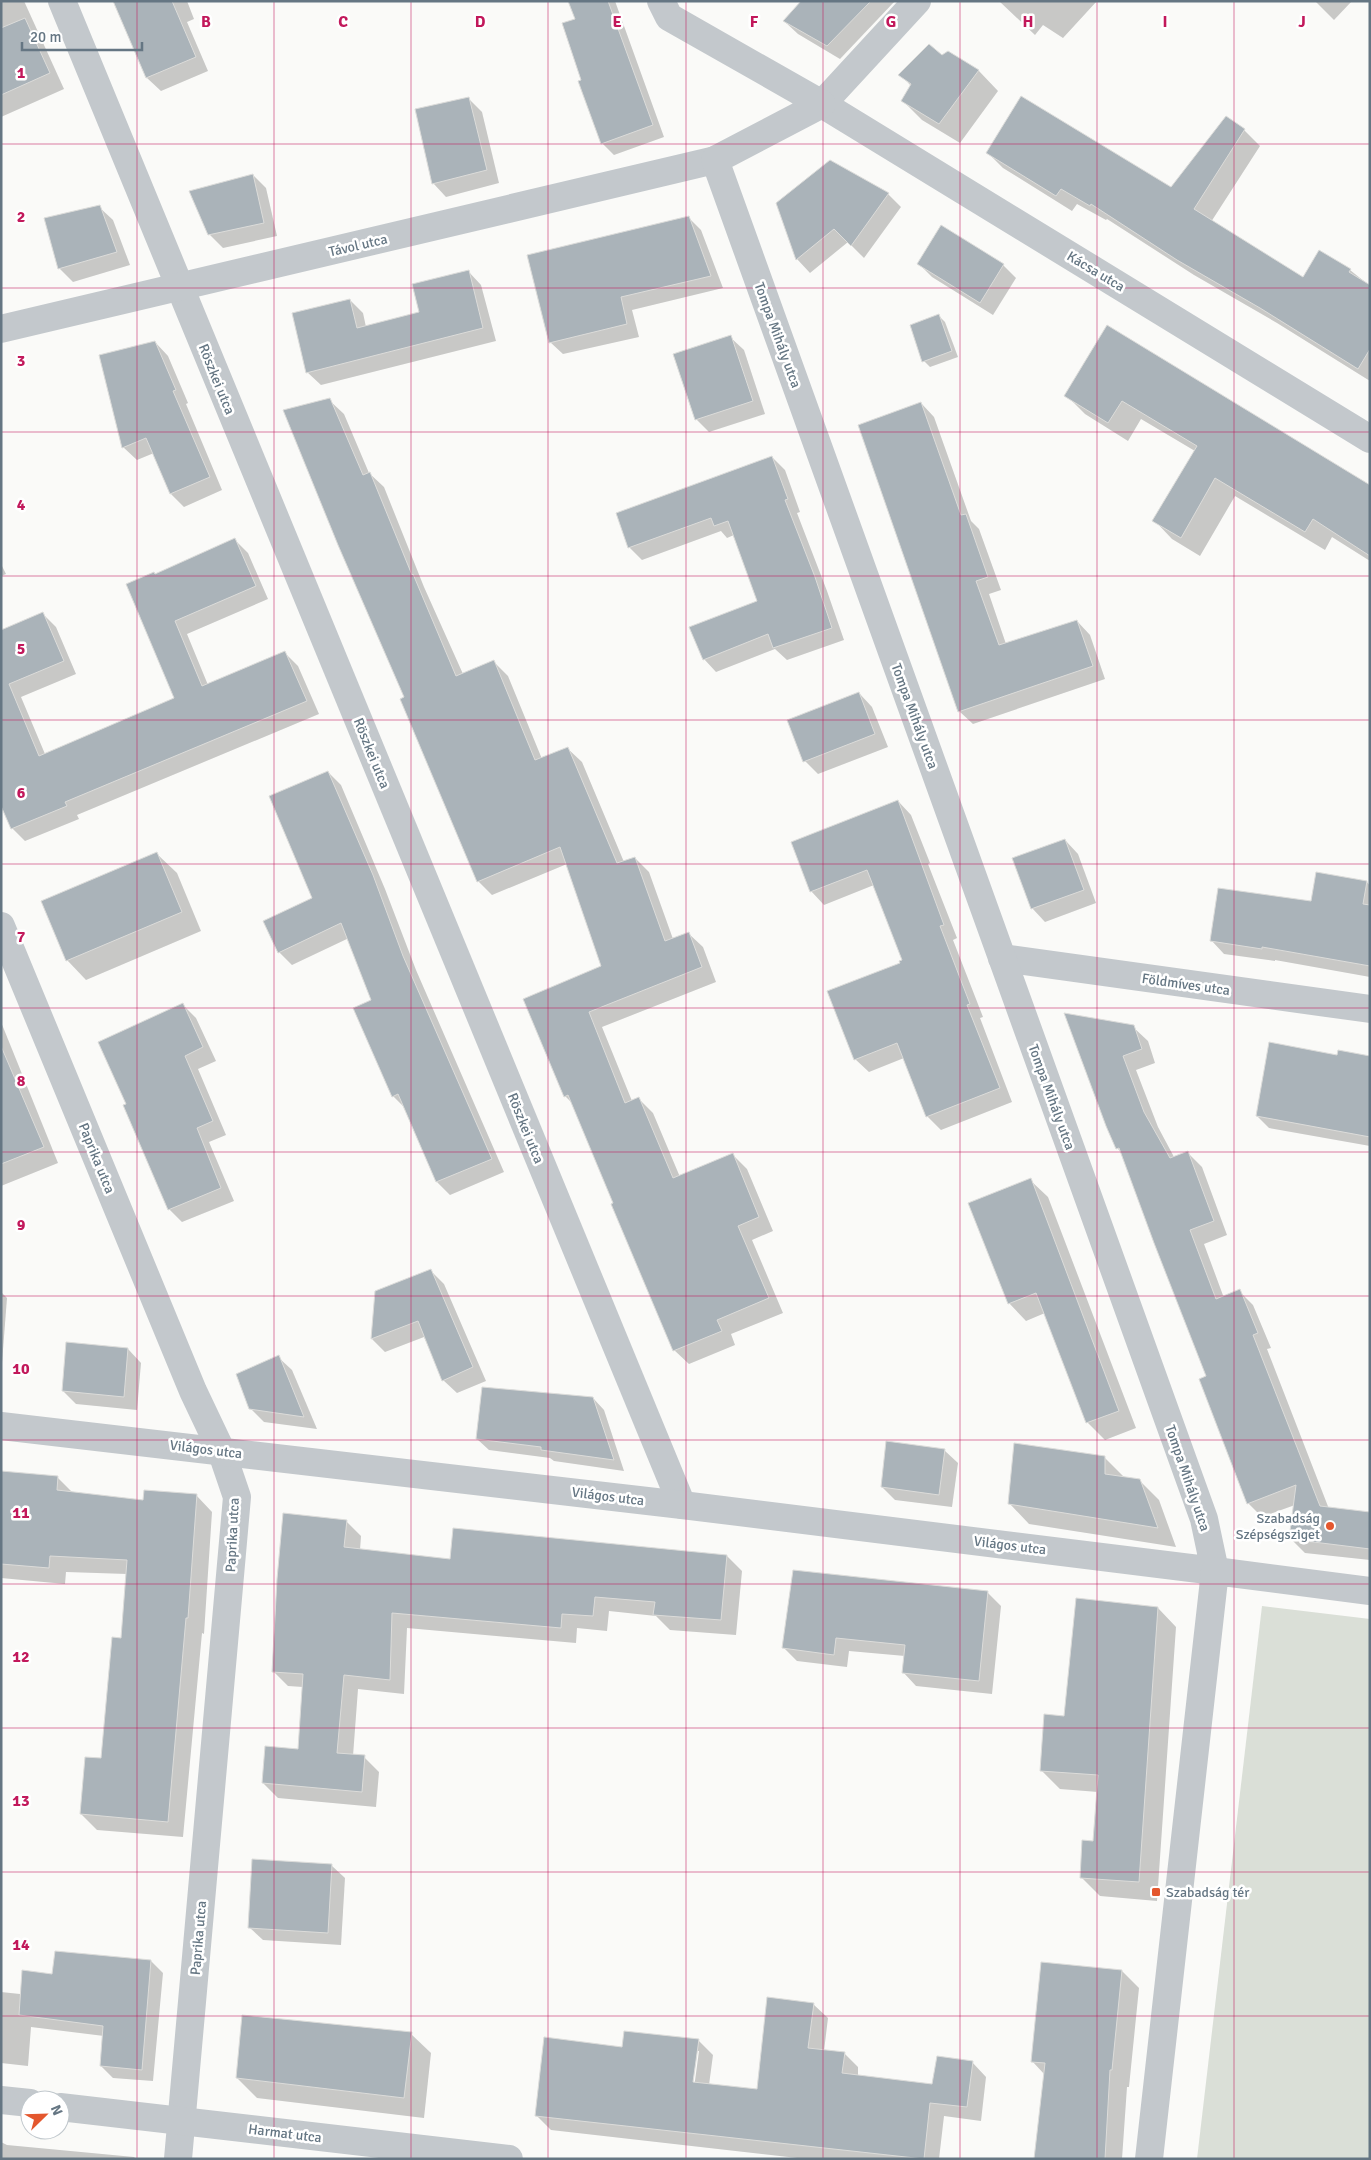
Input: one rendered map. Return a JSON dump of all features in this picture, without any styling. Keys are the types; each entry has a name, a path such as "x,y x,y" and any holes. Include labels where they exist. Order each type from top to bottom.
{"street":[{"name":"Röszkei utca","path":"62,1 682,1505"},
{"path":"661,1 669,17 822,104"},
{"path":"714,160 822,104 917,1"},
{"name":"Kácsa utca","path":"822,104 1370,439"},
{"name":"Távol utca","path":"1,329 714,160"},
{"name":"Tompa Mihály utca","path":"714,160 1204,1519 1215,1571"},
{"name":"Paprika utca","path":"1,926 193,1391 221,1450 237,1497 178,2159"},
{"name":"Földmíves utca","path":"1002,958 1370,1009"},
{"name":"Világos utca","path":"1,1426 221,1450 682,1505 1215,1571"},
{"path":"1150,2159 1215,1571 1370,1591"},
{"path":"1,2100 20,2102"},
{"name":"Harmat utca","path":"70,2108 509,2159"}],"shaded area":[{"path":"1262,1606 1370,1619 1370,2159 1197,2159"}],"building":[{"path":"113,1 172,1 196,57 146,78"},
{"path":"568,1 608,1 653,125 601,144 578,81 581,80 562,23 575,19"},
{"path":"801,1 871,1 827,46 783,21"},
{"path":"25,18 50,73 1,95 1,28"},
{"path":"929,44 942,55 948,51 979,70 939,124 901,101 911,84 898,75"},
{"path":"1021,96 1171,187 1226,116 1245,129 1194,209 1303,277 1319,250 1351,269 1349,272 1370,285 1370,349 1358,369 1260,308 1177,260 1091,204 1090,206 1061,189 1056,196 986,153"},
{"path":"469,97 487,170 432,184 415,109"},
{"path":"830,160 889,193 851,246 834,229 796,260 776,203"},
{"path":"253,174 264,223 208,235 189,191"},
{"path":"100,205 117,252 58,269 44,218"},
{"path":"689,216 711,276 621,297 627,324 549,343 527,255"},
{"path":"941,225 1004,264 980,303 917,264"},
{"path":"469,270 483,328 306,373 292,313 350,299 357,328 419,312 412,284"},
{"path":"939,314 952,351 922,362 910,325"},
{"path":"1107,325 1370,485 1370,556 1313,519 1305,532 1215,478 1181,538 1152,521 1197,446 1122,401 1108,423 1064,396"},
{"path":"731,335 753,401 695,420 673,354"},
{"path":"155,341 176,390 173,391 210,477 170,494 146,438 122,448 99,355"},
{"path":"330,398 363,475 370,472 456,676 494,660 535,760 568,747 617,863 635,857 665,941 689,932 702,967 589,1012 625,1103 639,1097 673,1178 733,1153 759,1217 738,1226 769,1298 717,1320 722,1331 673,1351 611,1204 613,1203 568,1095 564,1097 523,999 601,966 560,847 477,882 400,699 404,697 338,545 283,410"},
{"path":"921,402 961,515 966,514 988,577 976,581 999,645 1077,620 1093,666 958,712 858,425"},
{"path":"772,456 788,499 785,500 815,577 832,628 773,648 768,634 703,660 689,627 757,601 728,521 714,526 711,518 628,548 616,513"},
{"path":"235,538 256,586 175,621 202,686 285,651 307,701 65,802 67,806 11,829 1,806 1,630 43,612 64,661 9,684 39,756 174,698 126,584 154,572 155,574"},
{"path":"859,692 875,734 803,762 787,720"},
{"path":"328,771 373,875 403,956 492,1159 436,1182 398,1094 392,1097 353,1008 371,1000 341,923 278,953 263,921 312,898 269,796"},
{"path":"898,800 944,925 940,926 970,1004 967,1005 1000,1088 926,1117 897,1043 854,1060 827,991 900,963 899,961 902,960 867,870 810,892 791,842"},
{"path":"1065,839 1084,890 1031,909 1012,858"},
{"path":"157,852 182,912 66,961 41,901"},
{"path":"1316,872 1367,881 1363,904 1370,905 1370,966 1262,947 1262,949 1210,941 1218,888 1311,901"},
{"path":"183,1003 203,1047 185,1056 213,1121 197,1128 221,1188 168,1210 123,1105 126,1104 98,1042"},
{"path":"1064,1013 1134,1025 1142,1049 1123,1056 1144,1112 1170,1158 1188,1151 1214,1221 1190,1230 1216,1299 1240,1289 1258,1333 1253,1335 1320,1506 1370,1512 1370,1549 1289,1539 1296,1485 1247,1504 1199,1379 1206,1376 1119,1148 1116,1149 1106,1126"},
{"path":"1269,1042 1337,1055 1338,1050 1370,1056 1370,1137 1256,1116"},
{"path":"1,1046 44,1147 1,1164"},
{"path":"1031,1178 1119,1411 1086,1423 1036,1293 1008,1304 968,1203"},
{"path":"431,1269 473,1367 442,1381 418,1321 371,1339 375,1291"},
{"path":"66,1342 128,1348 124,1397 62,1391"},
{"path":"279,1355 304,1417 249,1409 236,1374"},
{"path":"482,1387 593,1397 614,1460 541,1450 541,1447 476,1439"},
{"path":"886,1441 945,1449 939,1495 881,1487"},
{"path":"1014,1443 1105,1456 1105,1474 1140,1479 1158,1528 1008,1504"},
{"path":"1,1471 58,1476 57,1490 143,1500 144,1490 197,1494 188,1618 186,1618 168,1822 80,1814 85,1757 101,1758 112,1637 121,1638 127,1560 50,1556 49,1568 1,1564"},
{"path":"283,1513 347,1520 344,1547 450,1559 453,1528 727,1555 721,1620 653,1615 655,1602 595,1597 593,1616 562,1614 561,1628 392,1613 390,1680 344,1675 337,1753 365,1755 362,1792 262,1783 265,1746 298,1749 303,1674 272,1672"},
{"path":"793,1570 988,1591 979,1681 902,1673 905,1645 836,1638 834,1655 782,1648"},
{"path":"1076,1598 1158,1607 1139,1882 1080,1878 1082,1840 1093,1841 1098,1775 1040,1771 1044,1714 1064,1716"},
{"path":"252,1859 332,1864 328,1933 248,1928"},
{"path":"55,1951 151,1960 142,2070 100,2066 103,2026 19,2015 22,1970 52,1974"},
{"path":"1041,1962 1122,1970 1112,2070 1110,2070 1105,2159 1034,2159 1045,2063 1031,2062"},
{"path":"767,1997 814,2003 808,2048 845,2052 842,2073 932,2084 937,2056 973,2061 967,2107 930,2103 924,2159 535,2116 544,2037 622,2047 624,2031 699,2039 693,2082 757,2089"},
{"path":"242,2015 412,2032 404,2098 236,2078"}],"place":[{"name":"Szabadság Szépségsziget","path":"1330,1526"},
{"name":"Szabadság tér","path":"1156,1892"}]}
